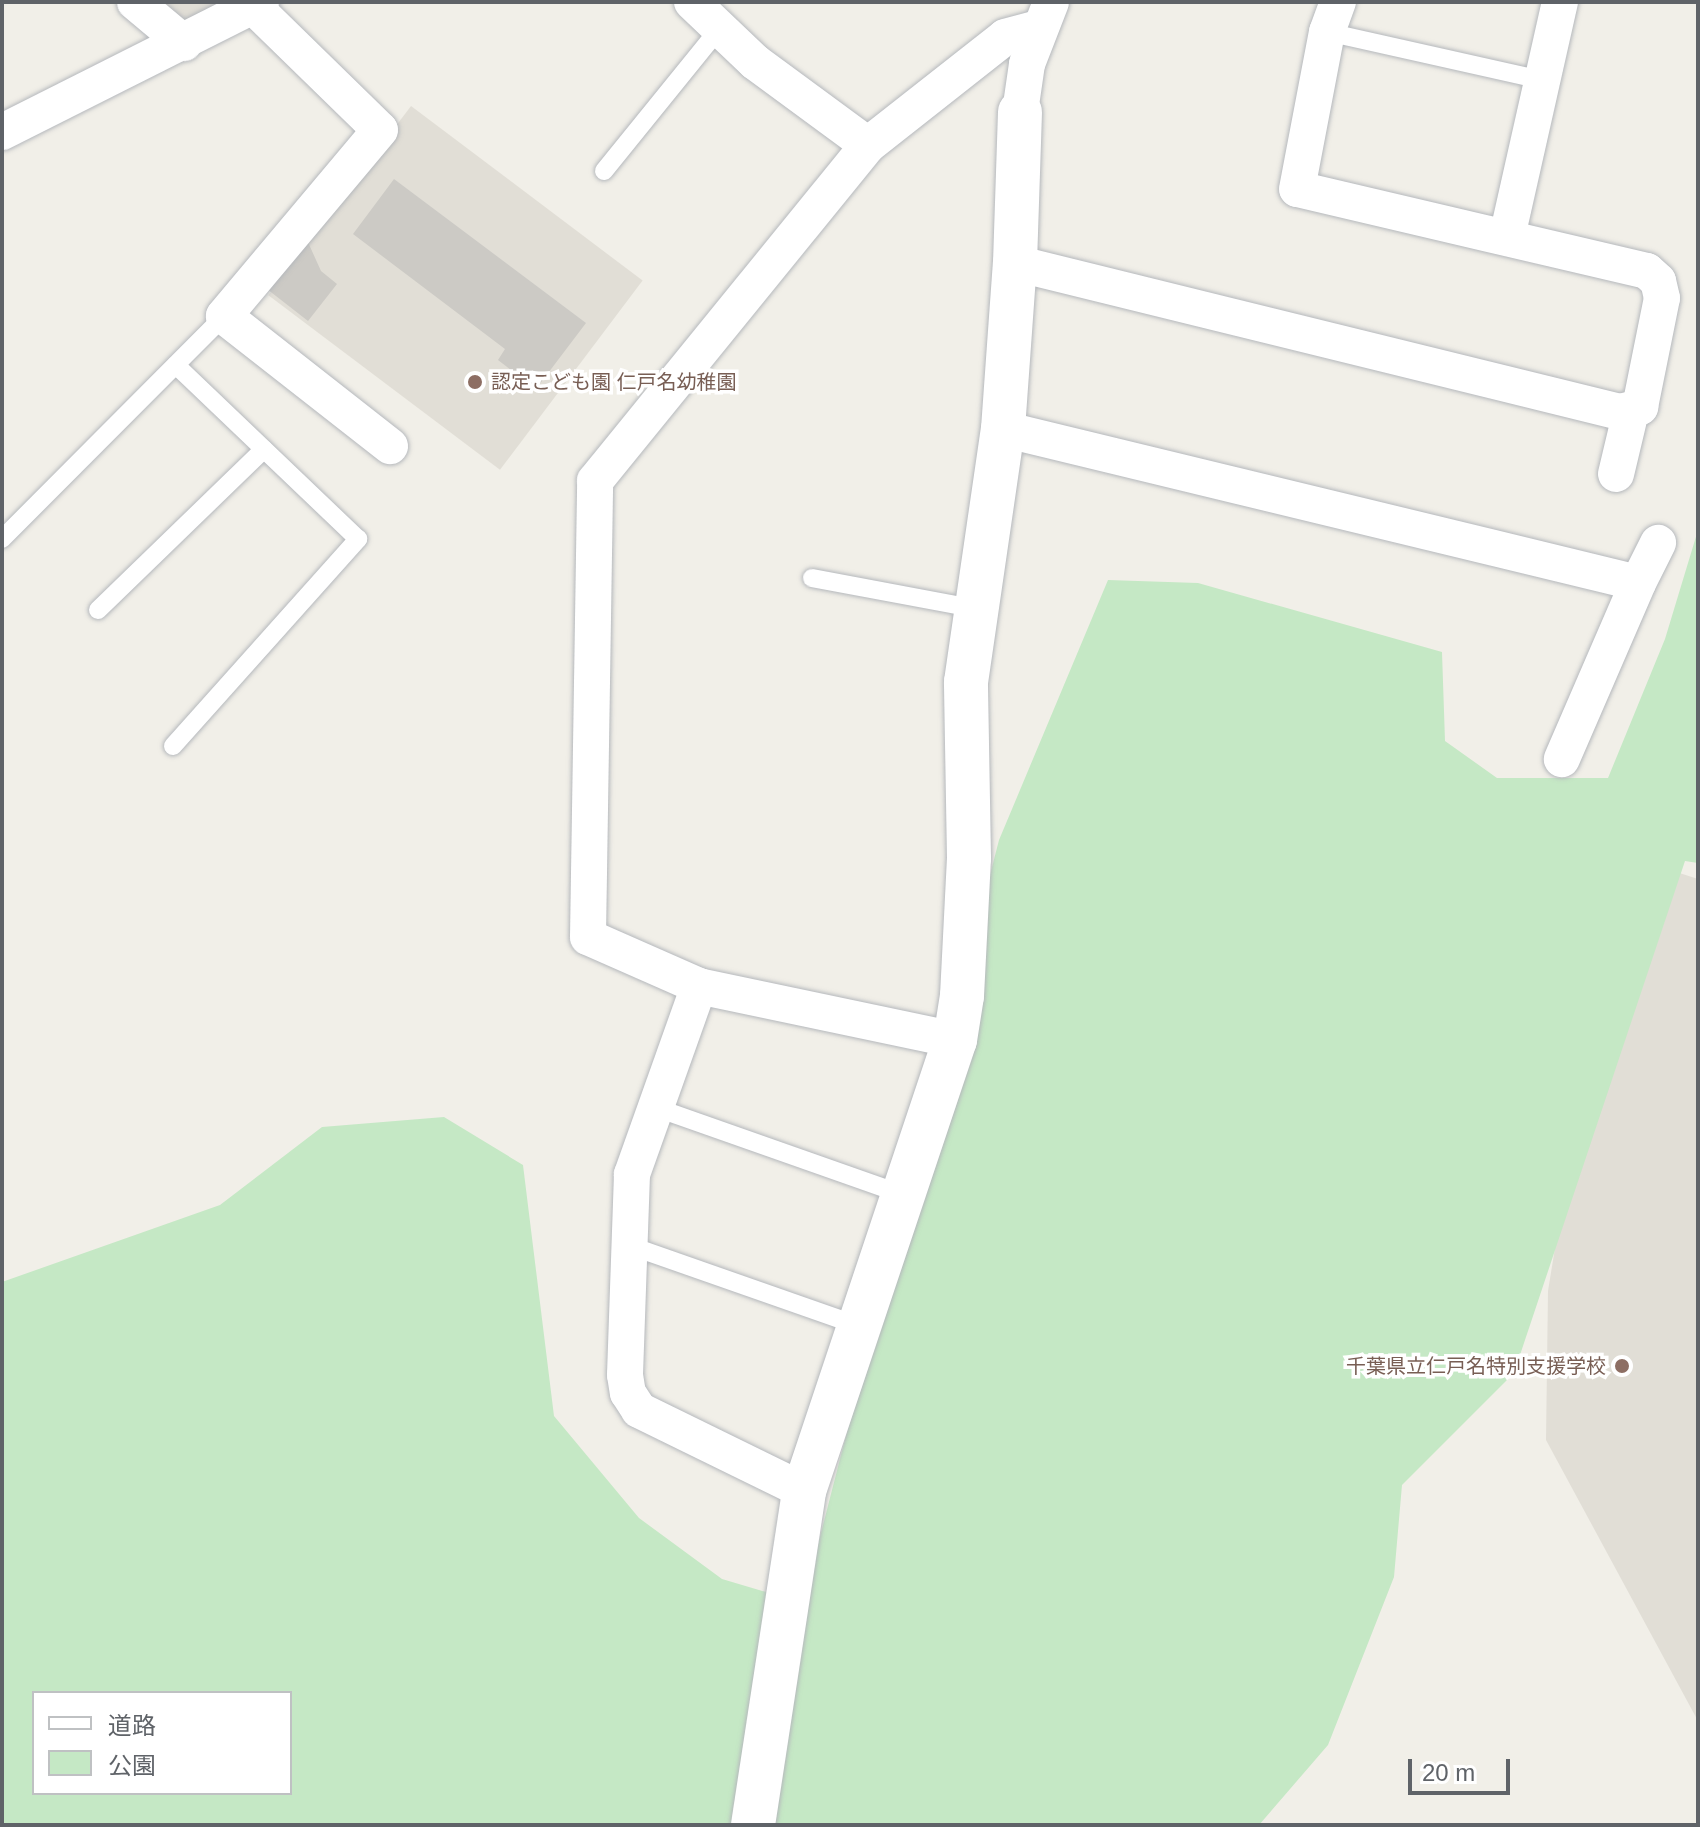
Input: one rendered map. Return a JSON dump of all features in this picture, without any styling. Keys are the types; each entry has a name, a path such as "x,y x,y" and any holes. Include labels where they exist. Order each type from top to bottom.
{"street":[{"path":"135,2 184,43"},
{"path":"1507,237 1560,2"},
{"path":"2,132 257,4 380,130 224,316 390,446"},
{"path":"703,10 755,62 868,145"},
{"path":"955,1040 699,986 588,937 595,481 868,145 1005,37 1044,15"},
{"path":"753,1825 804,1491 857,1325 955,1040 962,996 969,858 966,682 1003,429 1015,263 1020,112 1027,64 1044,15"},
{"path":"1015,263 1605,408 1631,411 1640,407 1662,298 1658,281 1647,271 1297,189 1332,17"},
{"path":"1616,474 1631,411"},
{"path":"1003,429 1638,583"},
{"path":"1562,759 1658,543"},
{"path":"699,986 632,1174 625,1375 628,1393 639,1410 804,1491"}],"lane":[{"path":"604,171 703,10"},
{"path":"1332,17 1541,80"},
{"path":"2,539 224,316"},
{"path":"173,746 358,539 176,365"},
{"path":"98,610 264,449"},
{"path":"812,578 978,609"},
{"path":"657,1108 904,1195"},
{"path":"631,1246 857,1325"}],"shaded area":[{"path":"145,2 222,2 174,27"},
{"name":"認定こども園 仁戸名幼稚園","path":"411,106 643,281 500,470 268,295"},
{"name":"千葉県立仁戸名特別支援学校","path":"1667,869 1698,879 1698,1721 1546,1440 1548,1291 1569,1162"}],"green space":[{"path":"1698,530 1698,863 1685,861 1514,1373 1402,1485 1394,1577 1328,1745 1259,1825 2,1825 2,1282 220,1205 322,1127 444,1117 523,1165 554,1416 639,1518 722,1579 803,1603 999,840 1108,580 1198,583 1442,652 1445,741 1497,778 1608,778 1665,639"}],"building":[{"path":"394,179 586,323 536,389 498,360 505,349 353,234"},
{"path":"307,240 321,271 337,284 308,321 267,289"}],"place":[{"name":"認定こども園 仁戸名幼稚園","path":"475,382"},
{"name":"千葉県立仁戸名特別支援学校","path":"1622,1366"}]}
